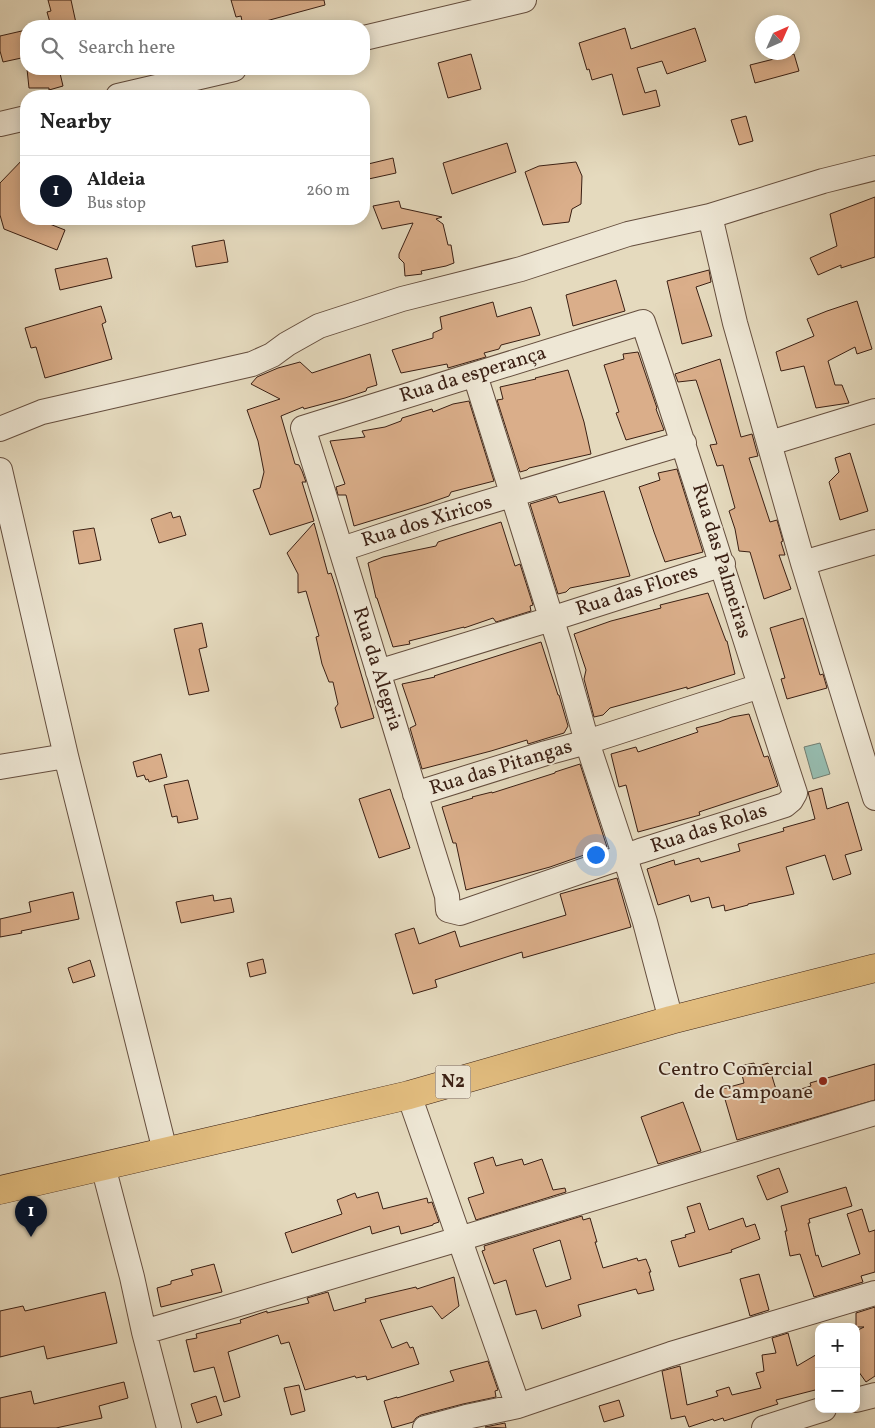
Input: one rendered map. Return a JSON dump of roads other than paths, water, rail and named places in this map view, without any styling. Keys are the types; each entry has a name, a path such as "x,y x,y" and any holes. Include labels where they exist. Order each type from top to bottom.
{"main road":[{"name":"N2","path":"0,1190 409,1095 671,1020 875,968"}],"street":[{"path":"370,37 524,0"},
{"path":"144,90 208,75"},
{"path":"0,124 20,119"},
{"path":"0,429 42,412 252,364 272,355 319,326 402,299 520,269 628,234 710,216 875,168"},
{"path":"710,216 735,323 803,563 875,798"},
{"name":"Rua da esperança","path":"303,428 643,322"},
{"name":"Rua das Palmeiras","path":"643,322 684,443 795,793 791,800"},
{"path":"475,375 587,742 625,856 671,1020"},
{"path":"770,442 875,411"},
{"name":"Rua da Alegria","path":"303,428 342,549 363,624 447,896 448,910"},
{"name":"Rua dos Xiricos","path":"342,549 448,514 684,443"},
{"path":"0,470 66,756 165,1152"},
{"path":"803,563 875,542"},
{"name":"Rua das Flores","path":"378,672 723,564"},
{"name":"Rua das Pitangas","path":"415,794 546,752 587,742 760,686"},
{"path":"0,767 66,756"},
{"name":"Rua das Rolas","path":"448,910 460,913 625,856 785,805 791,800"},
{"path":"409,1095 518,1406"},
{"path":"144,1332 459,1240 875,1113"},
{"path":"103,1166 169,1428"},
{"path":"426,1428 518,1406 671,1354 875,1293"},
{"path":"860,1399 875,1395"},
{"path":"764,1428 815,1412"}],"water":[{"path":"820,743 830,774 813,779 804,747"}],"place":[{"name":"Centro Comercial de Campoane","path":"823,1081"},
{"name":"Aldeia","path":"31,1237"}]}
